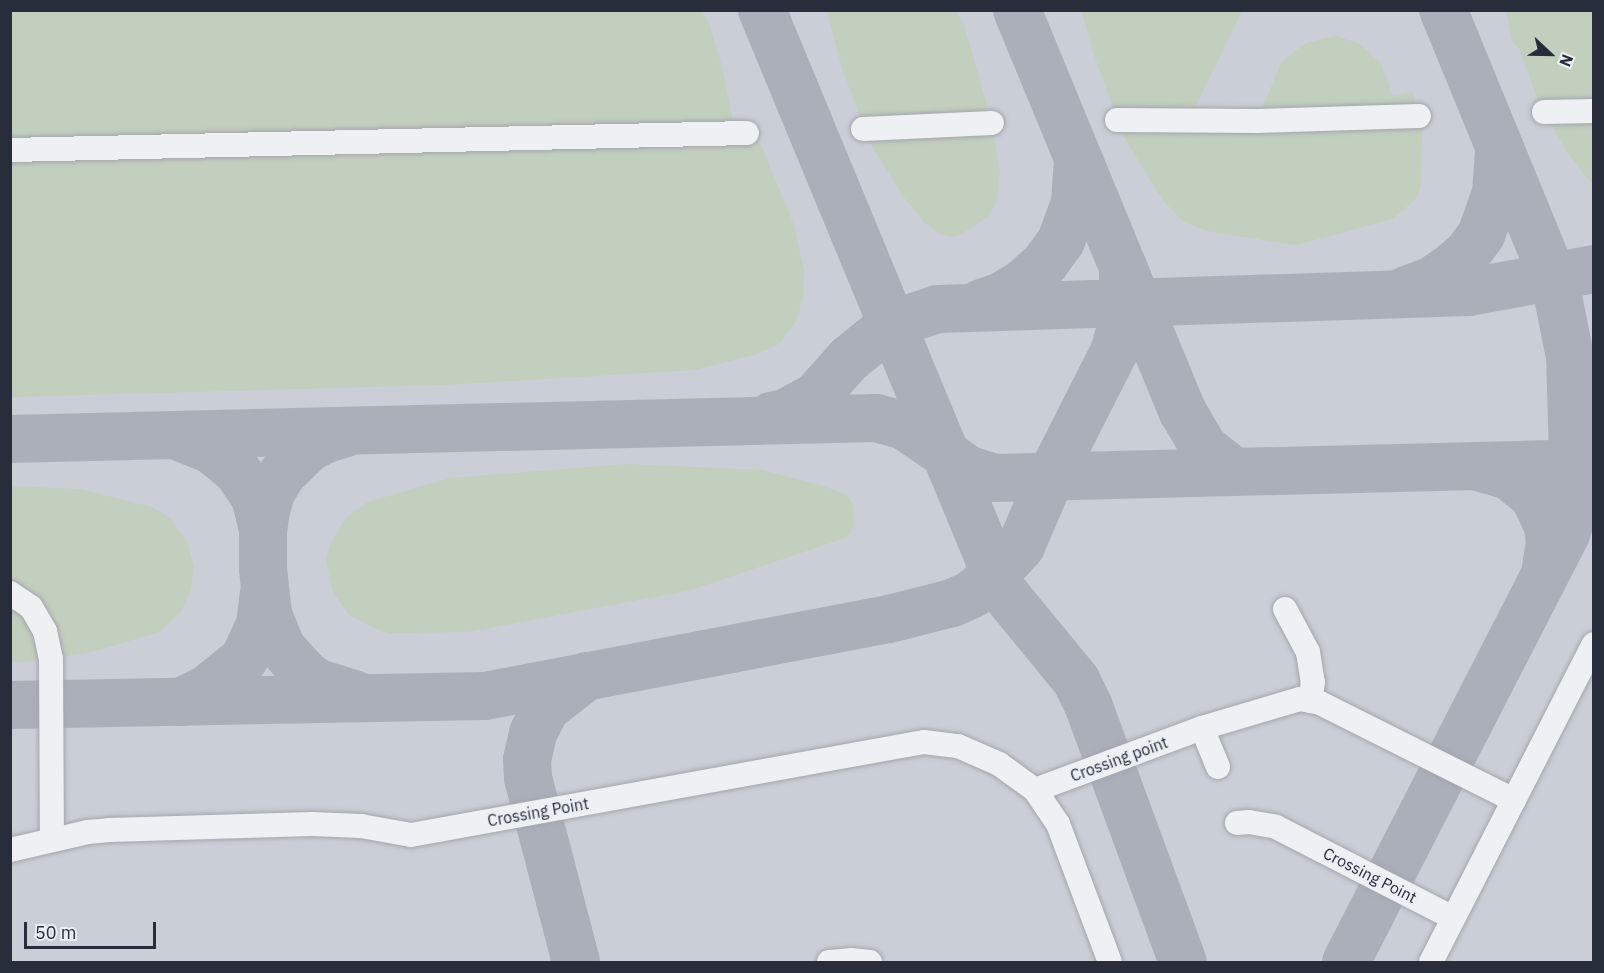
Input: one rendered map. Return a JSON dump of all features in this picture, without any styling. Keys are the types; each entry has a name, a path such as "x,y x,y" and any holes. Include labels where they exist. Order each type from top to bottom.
{"lane":[{"path":"1544,112 1593,111"},
{"path":"1118,120 1257,121 1419,116"},
{"path":"863,129 992,123"},
{"path":"10,150 747,133"},
{"path":"10,593 31,607 45,631 51,659 52,839 10,850"},
{"path":"1285,609 1308,652 1312,682 1310,701 1387,736 1514,800"},
{"path":"1431,963 1593,644"},
{"name":"Crossing point","path":"1035,790 1202,728 1300,699 1310,701"},
{"path":"1202,728 1218,767"},
{"name":"Crossing Point","path":"52,839 109,830 312,824 361,826 411,835 924,742 958,746 999,764 1035,790"},
{"path":"1035,790 1058,824 1110,963"},
{"name":"Crossing Point","path":"1237,823 1264,824 1287,832 1454,918"},
{"path":"829,963 851,960 870,963"}],"shaded area":[{"path":"10,11 1593,11 1593,962 11,962"}],"green space":[{"path":"10,11 701,11 709,23 722,67 737,142 759,140 794,225 804,270 803,297 796,322 779,344 754,355 695,370 443,385 11,397"},
{"path":"827,11 956,11 964,25 992,123 1000,174 997,201 989,215 970,229 955,237 940,234 925,223 903,196 871,145 842,68"},
{"path":"1082,11 1242,11 1184,130 1254,128 1282,61 1306,43 1336,36 1360,44 1381,64 1393,96 1413,92 1422,128 1421,186 1415,200 1392,219 1296,245 1211,232 1184,222 1162,199 1124,137 1092,49"},
{"path":"1506,11 1593,11 1593,185 1567,152 1540,105 1519,48 1513,43"},
{"path":"626,464 761,470 823,486 847,495 853,504 854,525 850,534 842,539 691,590 468,632 390,633 380,631 349,615 333,592 326,561 330,545 345,519 368,502 450,478"},
{"path":"11,486 80,489 152,507 171,519 187,541 194,566 191,589 181,612 159,632 99,650 51,659 11,663"}],"taxiway":[{"path":"762,10 1002,590 1076,680 1089,707 1183,962"},
{"path":"1017,10 1183,412 1204,448 1233,471"},
{"path":"1346,962 1566,534 1573,511 1570,357 1557,292 1443,10"},
{"path":"1406,290 1431,281 1449,269 1467,254 1481,235 1496,193 1499,151"},
{"path":"981,303 1000,297 1022,284 1045,263 1061,241 1075,203 1078,159"},
{"path":"10,705 485,696 889,619 952,603 972,594 995,575 1021,546 1051,476 1114,352 1123,320 1123,267"},
{"path":"771,416 785,413 815,397 849,359 892,324 938,309 1469,292 1594,269"},
{"path":"10,439 876,418 903,425 969,470 995,478 1594,463"},
{"path":"346,433 326,439 309,448 282,474 271,493 266,511 263,530 263,569 268,614 281,647 305,674 318,683 354,694"},
{"path":"177,436 212,450 238,472 255,497 263,530"},
{"path":"1478,467 1509,476 1534,496 1548,526 1550,542 1546,568"},
{"path":"181,702 207,689 244,659 260,625 264,593"},
{"path":"576,962 528,778 527,760 533,733 546,708 587,676"}]}
